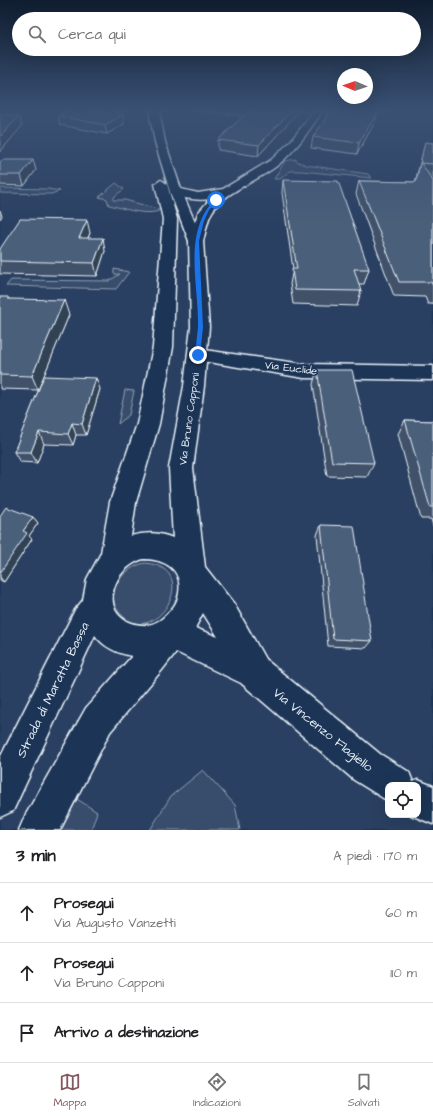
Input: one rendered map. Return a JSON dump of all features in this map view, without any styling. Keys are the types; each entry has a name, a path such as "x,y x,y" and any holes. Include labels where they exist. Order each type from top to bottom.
{"main road":[{"name":"Via Bruno Capponi","path":"162,149 176,192 196,241 200,327 198,355 181,468 191,573"},
{"path":"114,560 123,502 148,424 163,347 170,219 164,191 157,171"},
{"path":"170,240 183,237 196,241"},
{"path":"39,830 100,717 151,659 170,634 183,621 191,605 194,588 191,573 184,559 172,550 158,545 142,545 128,550 114,560 105,571 100,582 98,606 103,620 112,632 125,640 145,642 156,640 170,634"},
{"name":"Via Vincenzo Flagiello","path":"191,573 223,615 253,671"},
{"name":"Strada di Maratta Bassa","path":"0,798 86,621 98,606"},
{"name":"Via Vincenzo Flagiello","path":"170,634 208,649 253,671 367,767 391,782"},
{"path":"421,800 433,805"}],"street":[{"path":"196,241 207,209 227,192 259,174 277,160 287,149"},
{"path":"176,192 198,197 227,192"},
{"name":"Via Euclide","path":"198,355 304,371 433,373"}],"shaded area":[{"path":"0,149 433,149 433,830 0,830"},
{"path":"296,159 296,161 306,165 368,174 372,178 290,171 280,179 274,179 285,161"},
{"path":"116,183 124,189 115,196 113,200 125,200 161,210 149,213 109,205 107,199 99,197"},
{"path":"0,188 48,189 60,191 51,194 0,193"},
{"path":"114,269 129,272 116,289 6,286 11,280 109,281 120,274 114,274"},
{"path":"125,390 134,391 129,415 118,424"},
{"path":"145,563 163,568 171,579 173,592 168,605 158,616 146,623 132,622 119,612 113,596 118,582 123,575 137,565"},
{"path":"203,770 235,805 240,830 150,830 171,796"},
{"path":"77,799 97,812 91,830 61,830"}],"building":[{"path":"423,149 433,149 433,164 421,163 433,181 433,286 431,282 399,282 359,181 416,182"},
{"path":"2,160 33,160 21,175 0,175 0,162"},
{"path":"283,180 338,181 369,269 354,269 361,291 295,290 292,269 297,269"},
{"path":"20,219 87,220 79,238 103,238 94,263 0,261 0,249"},
{"path":"0,297 8,297 8,299 64,300 32,376 0,375"},
{"path":"317,370 352,370 374,463 332,462"},
{"path":"44,376 96,378 82,424 72,423 68,434 39,432 31,452 14,452"},
{"path":"405,420 433,421 433,507 430,507"},
{"path":"6,507 33,517 23,531 27,533 0,573 0,516"},
{"path":"321,525 354,526 372,641 333,639"}],"route":[{"path":"198,355 200,327 196,241 207,209 216,200"}]}
